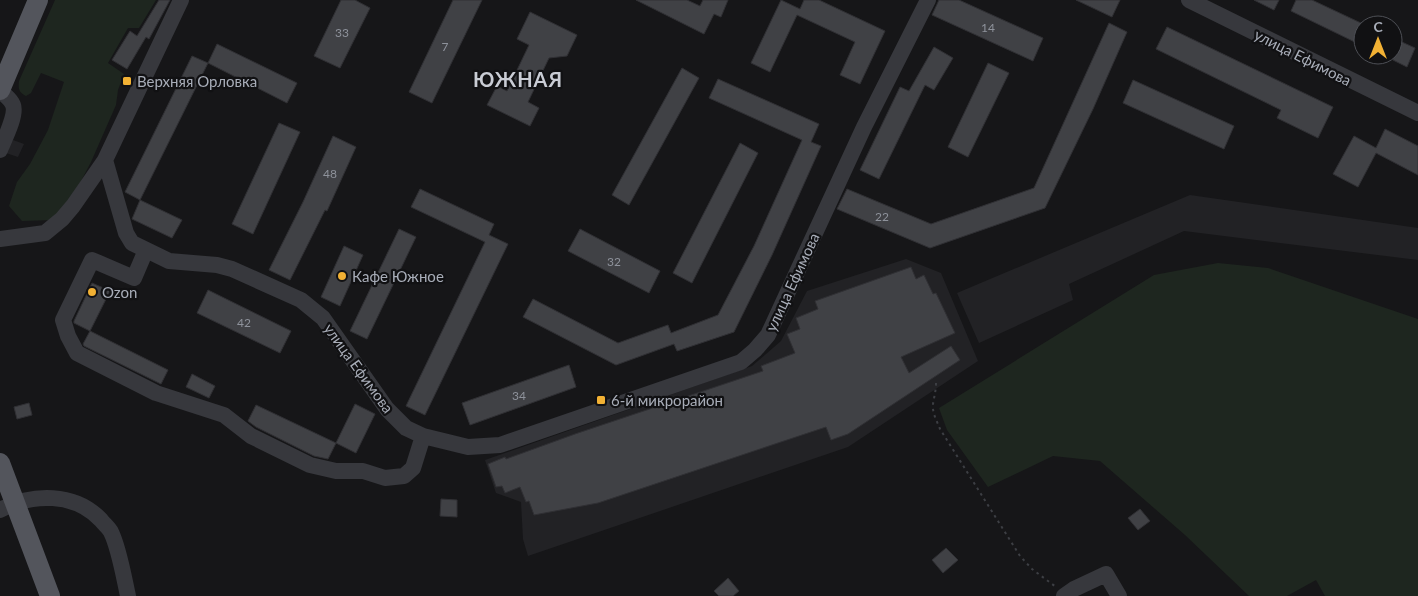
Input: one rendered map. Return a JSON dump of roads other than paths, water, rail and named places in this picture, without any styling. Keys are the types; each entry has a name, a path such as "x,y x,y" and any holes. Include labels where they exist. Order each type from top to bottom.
{"main road":[{"path":"0,90 38,0"},
{"path":"0,463 7,506 50,596"}],"street":[{"path":"0,239 45,232 62,219 73,206 106,160 181,0"},
{"name":"улица Ефимова","path":"106,160 126,233 132,243 169,261 217,265 232,269 301,300 323,318 387,409 406,428 423,436 468,446 500,445 741,362 755,350 768,335 864,127 928,0"},
{"name":"улица Ефимова","path":"1189,0 1418,113"},
{"path":"0,90 13,102 14,108 0,150"},
{"path":"146,250 134,278 92,260 63,320 68,336 77,353 156,393 224,415 250,436 310,465 336,471 363,471 385,478 404,476 413,468 423,436"},
{"path":"7,506 38,498 57,499 76,503 94,513 110,531 128,596"},
{"path":"1064,595 1106,574 1119,596"}],"place":[{"name":"Верхняя Орловка","path":"127,81"},
{"name":"Кафе Южное","path":"342,276"},
{"name":"Ozon","path":"92,292"},
{"name":"6-й микрорайон","path":"601,400"}],"district":[{"name":"ЮЖНАЯ","path":"518,79"}]}
